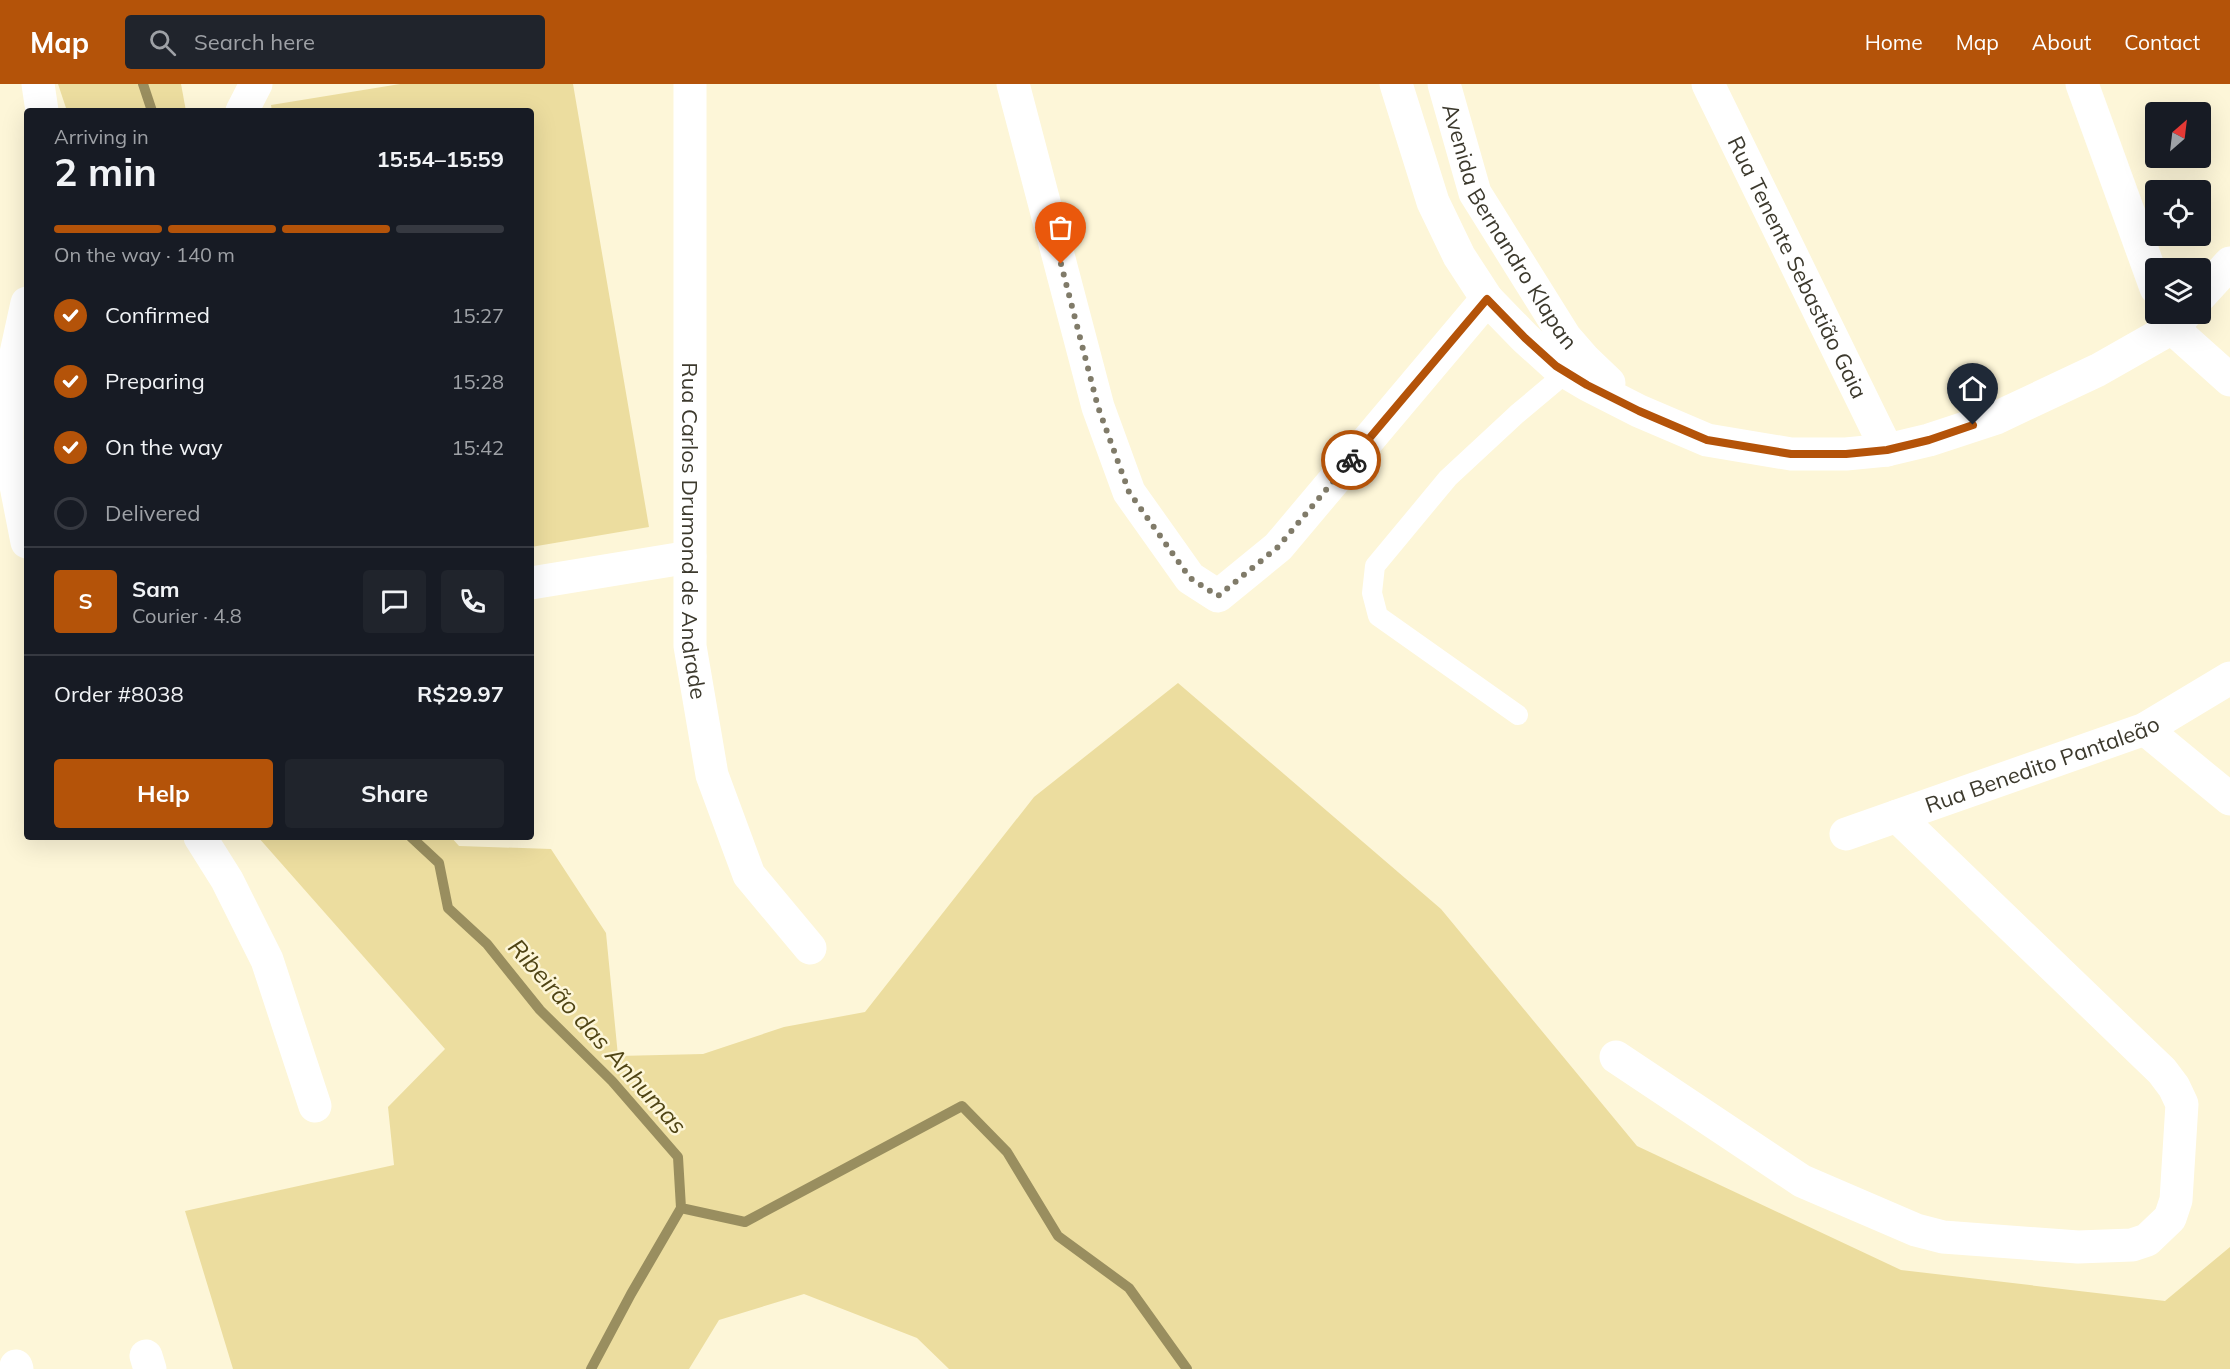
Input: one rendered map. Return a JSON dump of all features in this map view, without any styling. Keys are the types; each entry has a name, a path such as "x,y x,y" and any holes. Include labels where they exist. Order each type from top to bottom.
{"street":[{"path":"38,84 42,108"},
{"path":"244,108 256,84"},
{"name":"Rua Carlos Drumond de Andrade","path":"690,84 690,646 712,775 749,875 810,948"},
{"path":"1013,84 1098,407 1129,492 1190,578 1218,596 1278,547 1487,299"},
{"name":"Avenida Bernandro Klapan","path":"1444,84 1475,193 1559,328 1575,366 1639,411 1707,440 1791,454 1846,454 1887,450 1929,440 1996,418 2098,370 2166,324"},
{"name":"Rua Tenente Sebastião Gaia","path":"1708,84 1887,450"},
{"path":"2082,84 2145,258"},
{"name":"Avenida Bernandro Klapan","path":"1403,87 1433,202 1459,256 1487,299 1525,338 1556,366 1575,366"},
{"path":"2211,284 2230,263"},
{"path":"24,317 8,390 12,439 24,521"},
{"path":"2180,324 2230,380"},
{"path":"534,583 690,557"},
{"name":"Rua Benedito Pantaleão","path":"1846,834 2145,729 2230,678"},
{"path":"2145,729 2230,799"},
{"path":"1616,1057 1802,1181 1916,1230 1943,1237 2078,1247 2132,1245 2147,1240 2158,1232 2170,1218 2176,1200 2182,1104 2174,1087 2162,1071 1897,816"},
{"path":"202,840 227,880 267,960 315,1106"}],"lane":[{"path":"1518,715 1378,616 1372,593 1375,566 1448,478 1575,366"}],"shaded area":[{"path":"58,84 181,84 185,108 66,108"},
{"path":"400,84 573,84 649,527 534,546 534,108 272,108 271,105"},
{"path":"1178,683 1441,909 1637,1146 1901,1270 2165,1301 2230,1247 2230,1369 949,1369 917,1338 804,1294 719,1320 689,1369 233,1369 185,1211 394,1165 388,1107 445,1049 261,840 454,840 459,846 551,849 606,933 618,1056 703,1054 784,1027 865,1012 1034,797"}],"waterway":[{"name":"Ribeirão das Anhumas","path":"143,84 151,108"},
{"name":"Ribeirão das Anhumas","path":"414,840 439,863 448,908 487,944 540,1010 612,1081 678,1157 681,1208 745,1222 962,1106 1007,1152 1058,1236 1129,1288 1187,1369"},
{"path":"591,1369 681,1208"}],"way so far":[{"path":"1061,264 1098,407 1129,492 1190,578 1218,596 1278,547 1351,460"}],"route":[{"path":"1351,460 1487,299 1556,366 1587,385 1639,411 1707,440 1791,454 1846,454 1887,450 1929,440 1973,425"}]}
